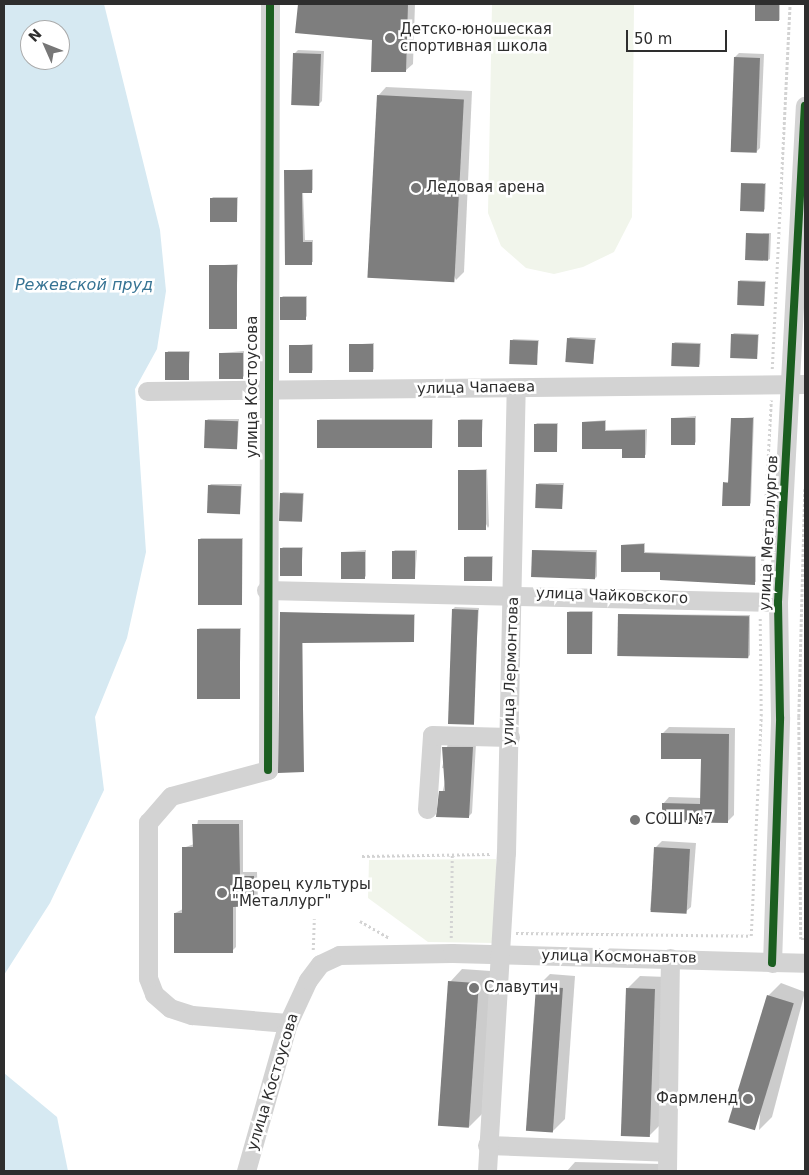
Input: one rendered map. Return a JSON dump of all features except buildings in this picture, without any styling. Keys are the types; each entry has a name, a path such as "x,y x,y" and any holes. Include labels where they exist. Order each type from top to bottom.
{"street":[{"name":"улица Костоусова","path":"270,4 266,390 268,770 171,796 148,822 148,978 154,994 170,1008 192,1015 288,1023"},
{"name":"улица Металлургов","path":"772,963 780,717 769,602 798,384 805,106"},
{"name":"улица Чапаева","path":"147,390 266,390 477,381 516,388 798,384"},
{"name":"улица Лермонтова","path":"487,1171 487,1145 501,954 510,737 514,593 516,388"},
{"name":"улица Чайковского","path":"266,590 514,593 769,602"},
{"path":"427,809 432,735 510,737"},
{"name":"улица Космонавтов","path":"432,956 501,954 805,963"},
{"name":"улица Костоусова","path":"246,1171 288,1023 308,980 320,964 332,958 432,956"},
{"path":"667,1171 670,958"},
{"path":"487,1145 666,1152"}],"path":[{"path":"771,376 790,4"},
{"path":"511,933 750,936 761,716 769,602 771,398"},
{"path":"805,489 798,716 801,939 805,939"},
{"path":"451,942 452,854"},
{"path":"362,856 495,854"}],"shaded area":[{"path":"492,4 634,4 632,217 614,252 583,267 554,274 526,268 501,246 488,213"},
{"path":"496,859 496,943 428,942 368,898 369,860"}],"water":[{"name":"Режевской пруд","path":"4,4 104,4 160,230 166,291 157,349 135,389 146,552 127,638 95,717 104,790 50,903 4,975"},
{"path":"4,1073 57,1117 68,1171 4,1171"}],"cycle path":[{"path":"268,770 270,4"},
{"path":"772,963 780,717 778,602 805,106"}],"place":[{"name":"Детско-юношеская спортивная школа","path":"390,38"},
{"name":"Ледовая арена","path":"416,188"},
{"name":"СОШ №7","path":"635,820"},
{"name":"Дворец культуры \"Металлург\"","path":"222,893"},
{"name":"Славутич","path":"474,988"},
{"name":"Фармленд","path":"748,1099"}]}
